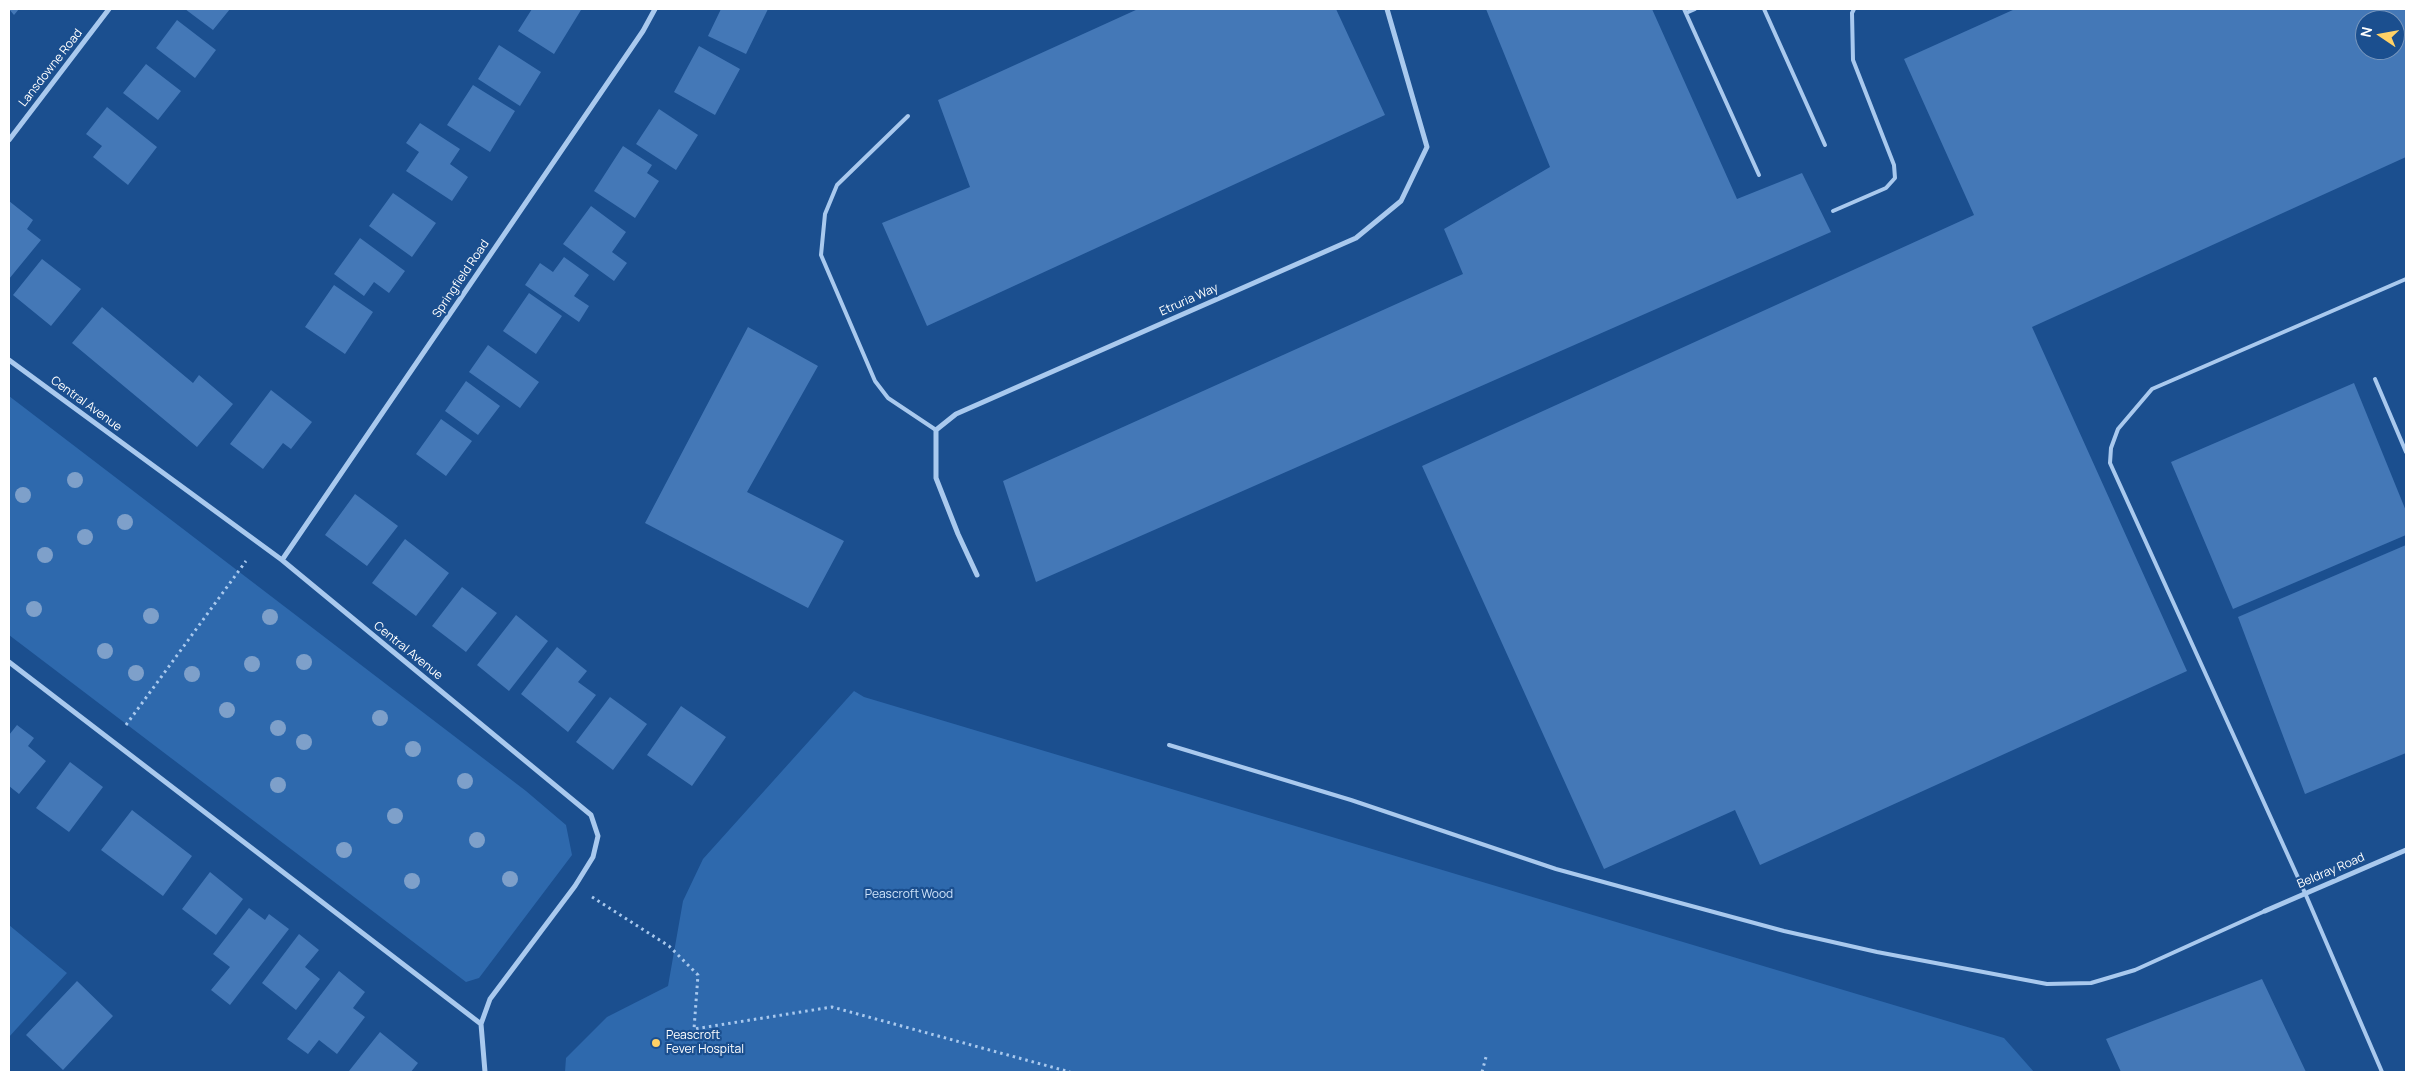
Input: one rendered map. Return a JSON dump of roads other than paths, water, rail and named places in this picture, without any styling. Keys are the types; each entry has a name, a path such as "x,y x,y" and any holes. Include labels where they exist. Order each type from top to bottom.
{"street":[{"name":"Lansdowne Road","path":"9,140 110,9"},
{"name":"Springfield Road","path":"282,560 643,31 655,9"},
{"name":"Etruria Way","path":"936,430 956,414 1356,238 1401,201 1426,147 1387,9"},
{"name":"Central Avenue","path":"9,360 282,560 592,815 598,836 593,857 575,886 490,999 481,1024 485,1072"},
{"path":"936,430 936,478 958,534 977,575"},
{"path":"9,662 481,1024"},
{"name":"Beldray Road","path":"2265,911 2406,850"}],"lane":[{"path":"1695,9 1685,11 1759,175"},
{"path":"1764,9 1825,144"},
{"path":"1833,211 1886,188 1895,178 1894,165 1853,60 1852,13 1854,9"},
{"path":"908,116 837,185 825,214 821,255 874,381 888,398 936,430"},
{"path":"2382,1072 2305,893 2110,463 2111,448 2118,429 2152,389 2406,279"},
{"path":"2376,379 2406,452"},
{"path":"1168,745 1351,800 1556,869 1673,901 1784,931 1877,952 2047,984 2091,983 2135,970 2265,911"}],"place":[{"name":"Peascroft Fever Hospital","path":"656,1043"}],"park label":[{"name":"Peascroft Wood","path":"909,895"}]}
